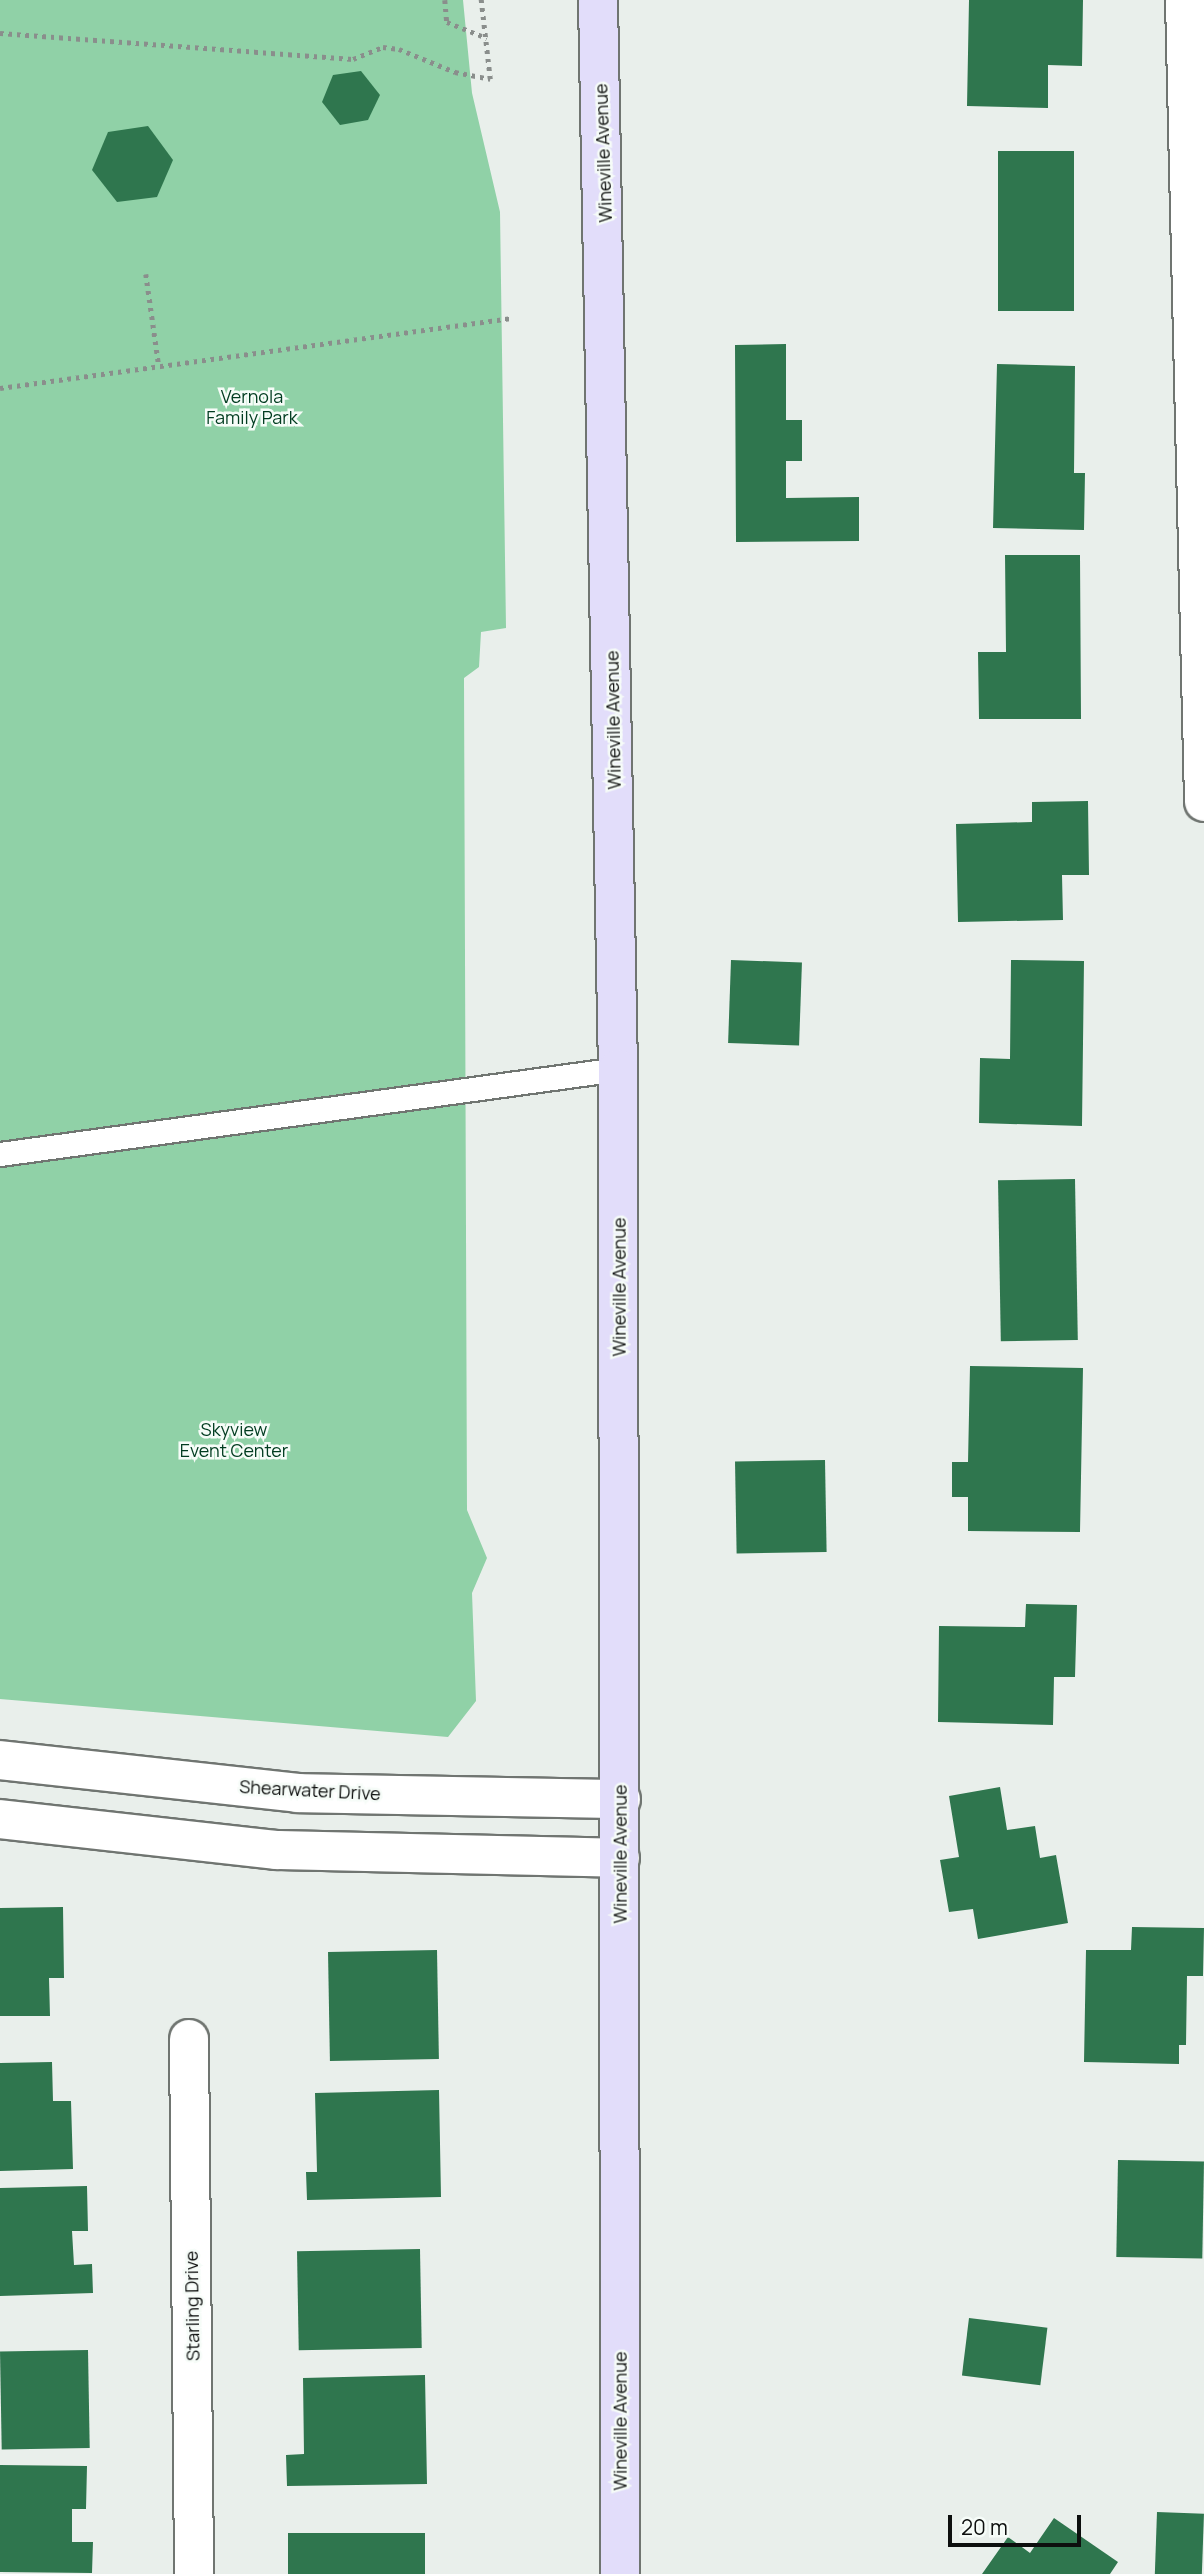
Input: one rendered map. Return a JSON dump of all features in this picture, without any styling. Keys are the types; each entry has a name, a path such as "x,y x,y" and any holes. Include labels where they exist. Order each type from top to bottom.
{"main road":[{"name":"Wineville Avenue","path":"598,0 618,1069 620,2574"}],"street":[{"path":"1185,0 1204,802"},
{"name":"Shearwater Drive","path":"0,1760 297,1793 621,1798"},
{"path":"0,1819 275,1850 620,1858"},
{"name":"Starling Drive","path":"189,2039 194,2574"}],"lane":[{"path":"0,1154 618,1069"}],"path":[{"path":"445,0 447,22 487,38"},
{"path":"0,33 353,59 383,47 490,79 481,0"},
{"path":"146,274 159,366"},
{"path":"0,388 512,318"}],"green space":[{"path":"0,0 463,0 472,93 500,212 506,628 481,632 479,667 464,678 467,1510 487,1558 472,1593 476,1701 448,1737 0,1699"}],"building":[{"path":"969,0 1083,0 1082,66 1048,65 1048,108 967,106"},
{"path":"361,71 380,95 368,120 340,125 322,102 333,75"},
{"path":"148,126 173,160 157,197 117,202 92,170 108,132"},
{"path":"998,151 1074,151 1074,311 998,311"},
{"path":"786,344 786,420 802,420 802,461 786,461 786,498 859,497 859,541 736,542 735,345"},
{"path":"997,364 1075,366 1074,473 1085,473 1084,530 993,528"},
{"path":"1005,555 1080,555 1081,719 979,719 978,652 1006,652"},
{"path":"1088,801 1089,875 1062,875 1063,920 958,922 956,824 1032,822 1032,802"},
{"path":"731,960 802,962 799,1045 728,1043"},
{"path":"1011,960 1084,961 1082,1126 979,1123 980,1058 1010,1059"},
{"path":"1075,1179 1078,1340 1001,1341 998,1180"},
{"path":"970,1366 1083,1368 1080,1532 968,1531 968,1497 952,1497 952,1462 968,1462"},
{"path":"825,1460 827,1552 737,1554 735,1462"},
{"path":"1026,1604 1077,1605 1075,1677 1054,1677 1053,1725 938,1722 939,1626 1025,1627"},
{"path":"1000,1787 1007,1830 1035,1826 1040,1858 1056,1855 1068,1923 978,1939 973,1909 949,1912 940,1860 959,1857 949,1796"},
{"path":"63,1907 64,1978 49,1978 50,2016 0,2016 0,1908"},
{"path":"1132,1927 1204,1928 1203,1976 1187,1976 1186,2045 1179,2045 1179,2064 1084,2062 1086,1950 1131,1950"},
{"path":"437,1950 439,2059 330,2061 328,1952"},
{"path":"52,2062 53,2101 71,2101 73,2169 0,2171 0,2063"},
{"path":"439,2090 441,2197 307,2200 306,2172 317,2172 315,2093"},
{"path":"1118,2160 1204,2162 1202,2258 1116,2257"},
{"path":"87,2186 88,2231 72,2231 74,2265 92,2264 93,2293 0,2296 0,2188"},
{"path":"420,2249 422,2348 299,2350 297,2251"},
{"path":"969,2318 1047,2328 1040,2385 962,2376"},
{"path":"88,2350 90,2448 2,2450 0,2352"},
{"path":"425,2375 427,2484 287,2486 286,2455 304,2454 303,2378"},
{"path":"0,2465 87,2466 86,2509 72,2509 72,2542 93,2542 92,2573 0,2572"},
{"path":"1157,2512 1204,2514 1202,2574 1155,2574"},
{"path":"1054,2518 1118,2562 1110,2574 982,2574 1008,2537 1030,2553"},
{"path":"288,2533 425,2533 425,2574 288,2574"}],"park label":[{"name":"Vernola Family Park","path":"252,407"},
{"name":"Skyview Event Center","path":"234,1440"}]}
